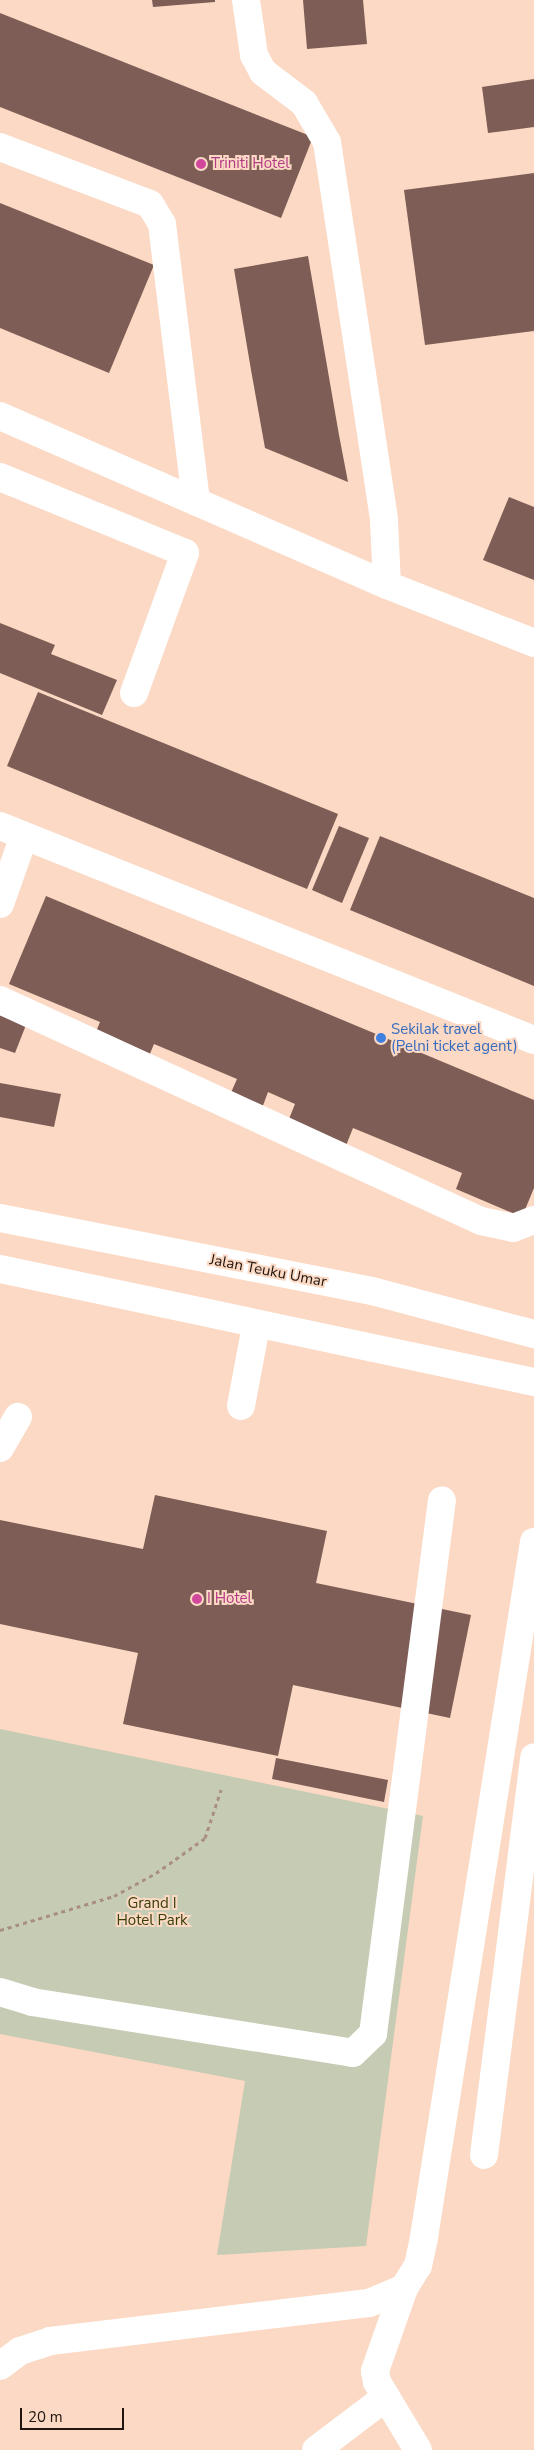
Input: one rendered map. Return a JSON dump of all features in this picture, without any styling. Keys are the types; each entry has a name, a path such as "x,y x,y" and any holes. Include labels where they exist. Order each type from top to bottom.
{"street":[{"path":"246,0 254,55 263,72 304,103 327,142 384,520 387,585"},
{"path":"0,147 150,204 162,224 196,502"},
{"path":"0,416 387,585 534,643"},
{"path":"0,477 185,553 134,693"},
{"path":"0,904 12,831 534,1040"},
{"path":"0,1000 481,1221 513,1228 534,1220"},
{"name":"Jalan Teuku Umar","path":"0,1218 372,1291 534,1334"},
{"path":"0,1269 256,1326 534,1382"},
{"path":"240,1406 256,1326"},
{"path":"0,1448 18,1417"},
{"path":"0,1992 32,2002 353,2053 373,2034 442,1500"},
{"path":"418,2450 386,2397 375,2371 404,2288 418,2266 424,2237 534,1542"},
{"path":"484,2156 534,1757"},
{"path":"0,2366 20,2351 50,2341 369,2303 404,2288"},
{"path":"316,2450 386,2397"}],"path":[{"path":"0,1930 114,1896 156,1873 205,1838 221,1790"}],"green space":[{"name":"Grand I Hotel Park","path":"0,1729 423,1816 366,2246 217,2255 245,2081 0,2034"}],"building":[{"path":"152,0 215,0 215,2 153,7"},
{"path":"303,0 363,0 367,44 307,49"},
{"path":"0,13 313,137 281,218 0,107"},
{"path":"534,79 534,127 488,133 482,87"},
{"path":"534,173 534,331 425,345 404,190"},
{"path":"0,203 154,265 109,373 0,328"},
{"path":"308,256 348,482 265,448 251,370 234,269"},
{"path":"509,497 534,507 534,580 483,560"},
{"path":"0,623 55,645 51,654 117,680 102,715 0,673"},
{"path":"38,692 338,814 307,889 7,766"},
{"path":"339,826 369,838 342,903 312,890"},
{"path":"380,836 534,898 534,986 350,910"},
{"path":"46,896 534,1100 534,1188 522,1217 456,1189 462,1173 353,1128 343,1153 285,1129 295,1104 268,1092 261,1111 229,1097 237,1079 154,1044 149,1056 95,1034 100,1022 9,984"},
{"path":"0,1015 26,1025 15,1053 0,1048"},
{"path":"0,1083 61,1094 54,1127 0,1117"},
{"name":"I Hotel","path":"155,1495 327,1531 316,1583 471,1615 450,1718 293,1685 278,1756 123,1724 138,1653 0,1624 0,1520 143,1549"},
{"path":"276,1758 388,1780 384,1802 272,1779"}],"place":[{"name":"Triniti Hotel","path":"201,164"},
{"name":"Sekilak travel (Pelni ticket agent)","path":"381,1038"},
{"name":"I Hotel","path":"197,1599"}]}
